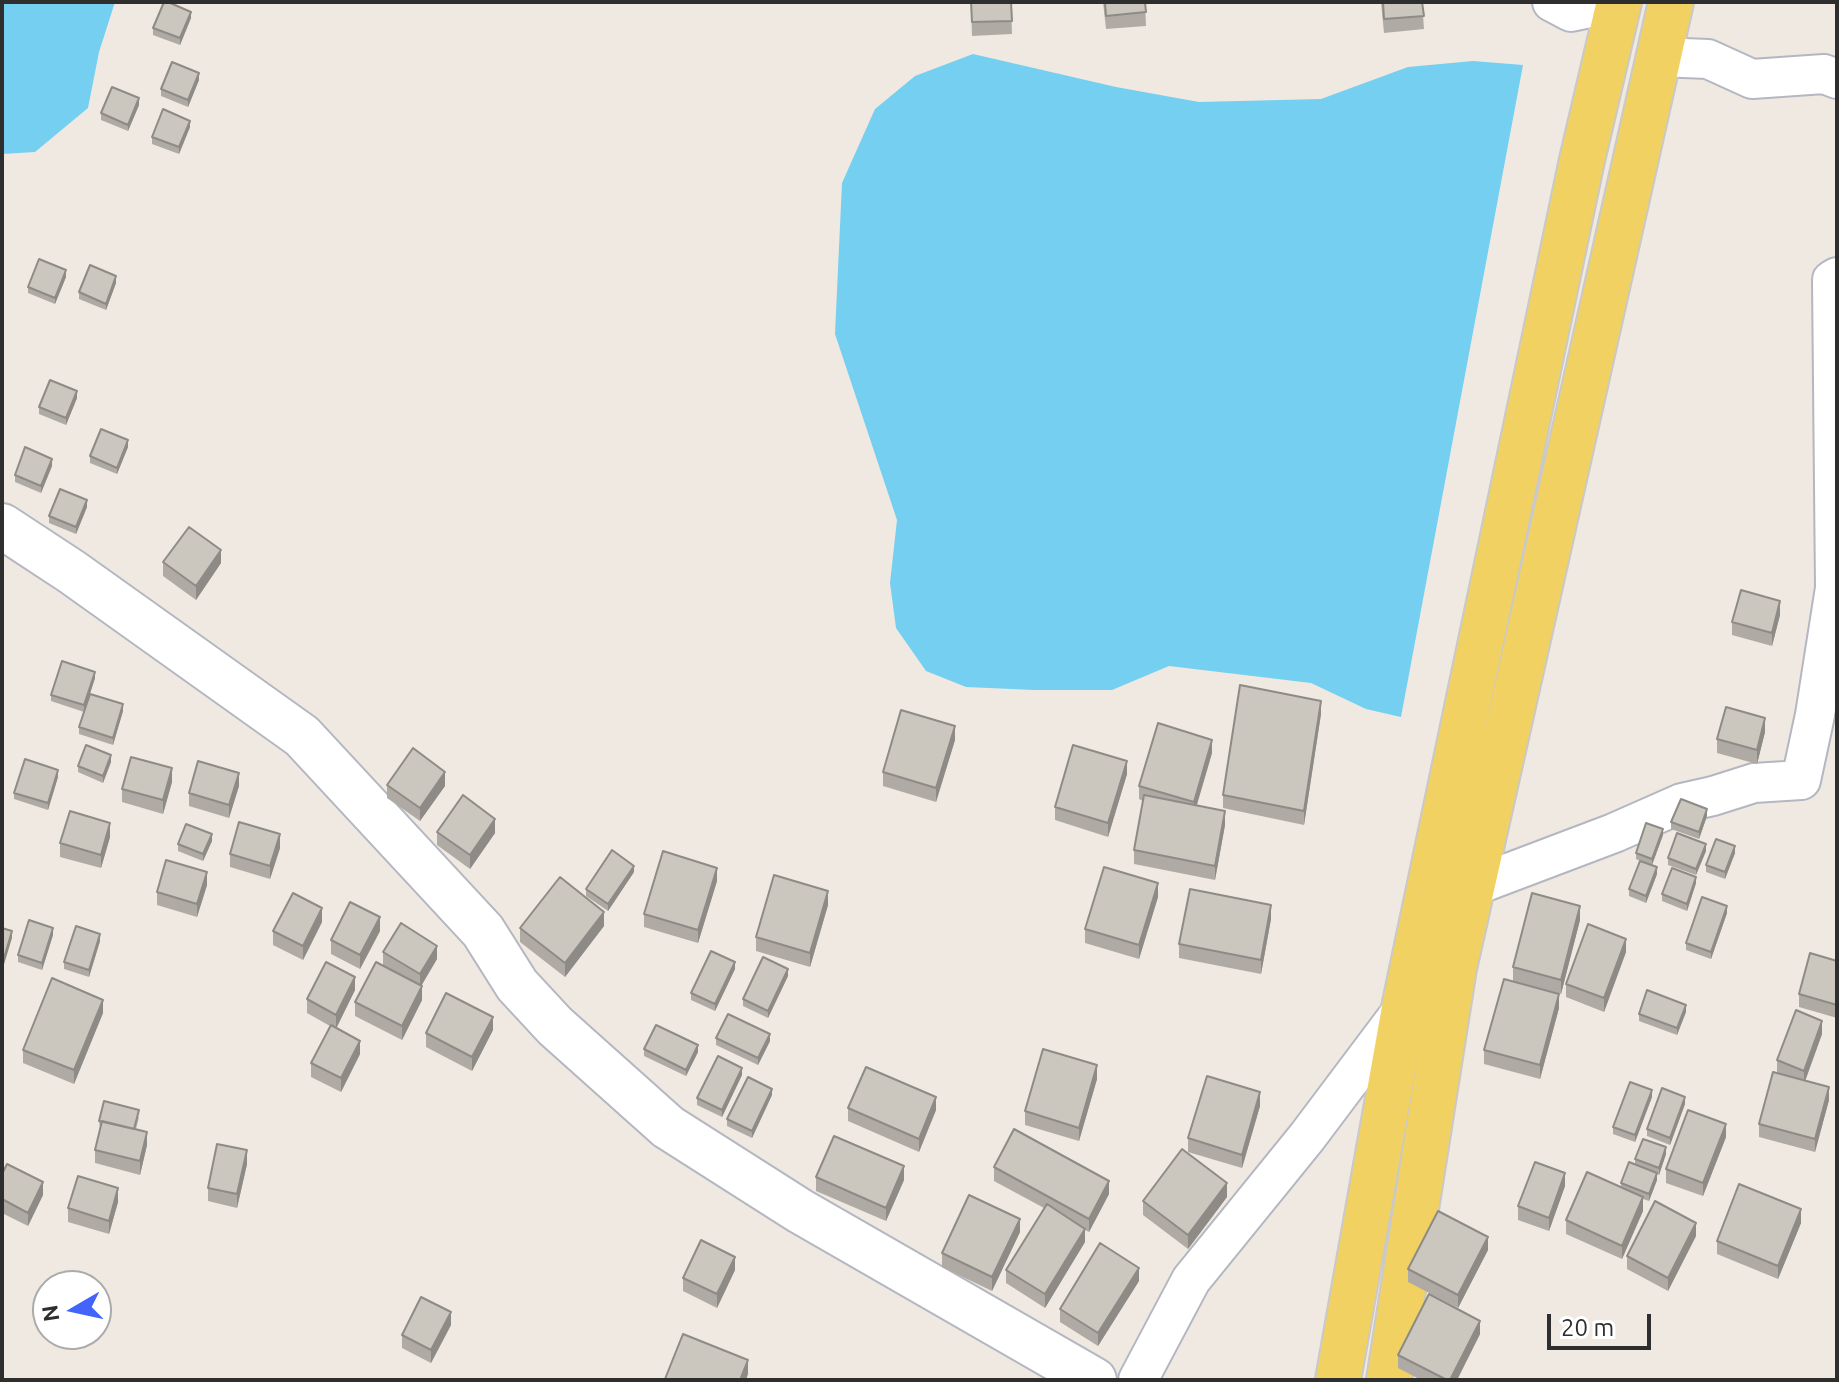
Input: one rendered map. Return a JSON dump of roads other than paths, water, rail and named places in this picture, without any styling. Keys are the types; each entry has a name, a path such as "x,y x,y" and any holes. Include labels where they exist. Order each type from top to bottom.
{"main road":[{"path":"1338,1380 1404,1008 1582,160 1619,2"},
{"path":"1389,1380 1454,968 1671,2"},
{"path":"2,526 72,572 302,736 483,931 517,985 555,1026 668,1127 851,1241 1094,1380"}],"street":[{"path":"1552,2 1571,12 1619,2"},
{"path":"1659,57 1708,59 1752,79 1824,74 1837,79"},
{"path":"1429,892 1474,886 1614,833 1682,803 1754,783 1801,780 1815,715 1835,588 1832,280 1837,277"},
{"path":"1138,1380 1191,1280 1307,1137 1404,1008"}],"water":[{"path":"2,2 115,2 99,52 88,108 35,152 2,154"},
{"path":"973,54 1116,87 1199,102 1321,99 1408,67 1473,61 1523,65 1401,717 1366,709 1311,683 1169,666 1112,690 966,687 926,671 896,628 890,583 897,520 835,334 842,183 875,109 915,76"}]}
